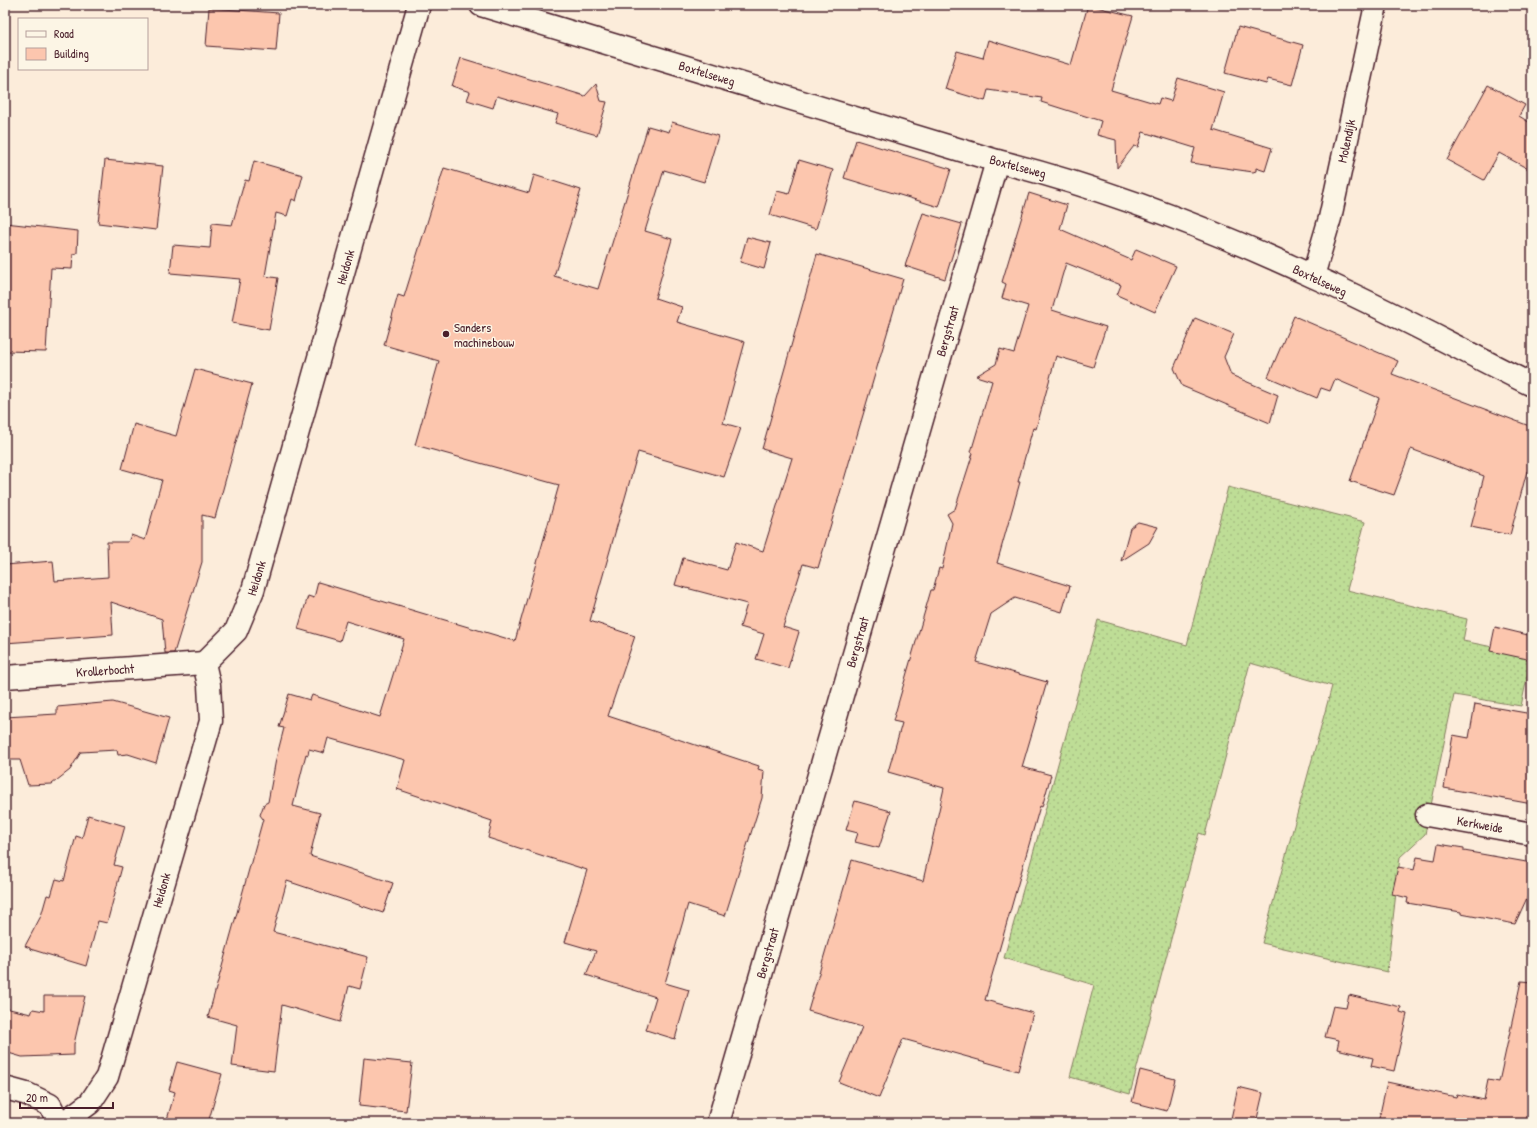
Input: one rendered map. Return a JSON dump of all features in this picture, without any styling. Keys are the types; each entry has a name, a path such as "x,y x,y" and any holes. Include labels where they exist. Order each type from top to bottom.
{"street":[{"name":"Heidonk","path":"63,1123 90,1103 107,1077 211,721 209,685 204,663 236,631 253,590 419,5"},
{"name":"Boxtelseweg","path":"481,5 997,161 1056,176 1195,225 1313,276 1532,385"},
{"name":"Molendijk","path":"1313,276 1330,218 1376,5"},
{"name":"Bergstraat","path":"718,1123 997,161"},
{"name":"Krollerbocht","path":"5,677 204,663"},
{"name":"Kerkweide","path":"1427,815 1532,834"},
{"path":"5,1088 27,1094 50,1105 59,1123"}],"green space":[{"path":"1228,487 1365,522 1347,590 1467,619 1463,641 1532,655 1521,706 1454,695 1425,834 1400,857 1387,972 1262,943 1332,686 1250,663 1205,835 1199,833 1130,1094 1070,1077 1094,985 1004,958 1098,620 1187,645"}],"building":[{"path":"1088,5 1133,16 1111,90 1158,104 1160,98 1171,101 1178,78 1224,92 1213,130 1272,148 1265,171 1256,168 1256,171 1253,172 1191,163 1195,148 1143,132 1138,147 1134,146 1117,168 1116,140 1097,135 1101,121 1041,102 1042,98 988,90 985,101 945,89 957,51 983,58 988,40 1071,65"},
{"path":"209,8 279,13 276,51 206,46"},
{"path":"1238,27 1303,45 1292,85 1268,79 1266,84 1225,73"},
{"path":"461,58 585,96 596,84 601,101 607,102 597,135 555,123 558,114 497,96 493,108 467,100 470,92 452,86"},
{"path":"1488,85 1525,105 1519,116 1532,124 1532,171 1499,153 1484,180 1447,160"},
{"path":"672,122 718,136 704,182 664,170 645,231 672,239 655,298 682,307 677,322 745,342 723,423 741,428 724,477 638,452 590,621 635,636 608,716 759,766 758,769 764,771 762,798 725,916 688,904 665,983 689,990 675,1039 646,1030 656,997 586,975 596,951 565,942 587,870 488,838 492,821 397,789 405,760 328,738 324,753 309,749 308,755 306,754 293,806 320,813 310,856 393,883 383,913 287,881 273,932 368,957 360,989 349,986 340,1022 282,1005 274,1071 232,1066 237,1025 208,1017 263,819 260,815 264,804 268,802 276,759 284,728 279,727 289,694 310,700 312,695 380,717 404,639 346,621 340,641 298,629 308,596 314,598 318,582 515,641 559,485 415,445 439,361 384,345 398,295 404,297 444,168 529,193 534,175 581,190 554,276 598,289 648,126 669,132"},
{"path":"856,140 951,169 939,207 844,178"},
{"path":"105,160 163,166 156,230 98,223"},
{"path":"799,160 833,170 816,229 770,215 777,191 789,194"},
{"path":"254,161 303,175 296,201 292,199 287,216 276,213 265,276 278,278 269,330 232,323 240,279 170,273 173,245 210,248 212,223 232,225 245,180 249,181"},
{"path":"1029,193 1067,205 1060,229 1131,260 1136,249 1176,266 1155,312 1117,295 1121,285 1066,263 1052,310 1106,327 1093,367 1056,356 1036,429 1033,428 1018,482 1020,482 997,563 1070,586 1062,612 1015,598 991,614 976,662 1047,682 1022,767 1051,775 1042,807 1040,806 985,1000 1033,1013 1018,1071 903,1039 879,1098 839,1082 862,1027 808,1011 852,860 923,881 944,788 888,772 902,723 893,721 931,590 933,590 939,568 942,569 952,523 947,514 955,509 973,453 971,452 992,381 976,376 996,364 1000,349 1014,353 1028,306 1002,298 1006,284 1002,282"},
{"path":"923,213 962,224 945,279 905,266"},
{"path":"5,223 78,231 77,253 73,254 72,269 51,268 46,352 5,351"},
{"path":"747,237 771,243 764,269 740,262"},
{"path":"817,254 903,279 818,568 803,564 783,627 799,632 788,668 756,659 764,634 740,627 747,604 675,585 683,558 727,570 736,542 763,551 792,458 762,449"},
{"path":"1294,316 1398,361 1392,374 1532,427 1532,474 1527,471 1510,535 1471,527 1484,476 1411,449 1394,495 1350,481 1379,398 1335,379 1330,391 1321,388 1317,398 1268,377"},
{"path":"1195,318 1234,334 1224,357 1231,375 1278,395 1270,423 1182,386 1174,368"},
{"path":"195,369 252,384 215,518 202,515 202,562 174,653 165,653 162,619 111,602 113,635 5,643 5,565 53,561 55,581 108,577 107,542 128,542 131,535 145,540 162,480 122,469 134,424 176,436"},
{"path":"1138,522 1158,527 1149,543 1121,561 1130,528"},
{"path":"1495,627 1532,636 1532,660 1490,651"},
{"path":"113,702 169,718 156,763 128,754 118,755 117,750 81,752 70,770 52,784 28,785 20,760 5,760 5,717 57,714 57,707"},
{"path":"1475,704 1532,714 1532,804 1444,788 1453,735 1469,738"},
{"path":"855,801 891,811 879,848 855,842 858,833 846,830"},
{"path":"88,815 125,826 114,865 122,867 107,923 98,921 86,966 30,949 25,946 41,916 47,895 51,896 56,879 64,881 76,836 82,838"},
{"path":"1438,844 1464,848 1464,851 1532,863 1532,887 1515,924 1461,914 1461,912 1407,903 1408,898 1392,894 1398,867 1414,870 1417,857 1435,860"},
{"path":"1521,981 1532,982 1532,1123 1378,1123 1387,1082 1456,1097 1457,1094 1484,1100 1488,1080 1499,1082"},
{"path":"1349,995 1401,1007 1400,1012 1407,1014 1394,1071 1371,1066 1373,1058 1337,1049 1339,1040 1325,1037 1333,1006 1346,1008"},
{"path":"44,996 85,996 74,1044 74,1055 22,1057 5,1052 5,1008 31,1014 33,1009 44,1011"},
{"path":"364,1058 412,1063 406,1111 359,1106"},
{"path":"177,1062 222,1074 208,1123 166,1123 175,1092 169,1090"},
{"path":"1140,1070 1175,1079 1167,1111 1132,1102"},
{"path":"1238,1087 1263,1093 1256,1123 1230,1123"}],"place":[{"name":"Sanders machinebouw","path":"446,334"}]}
